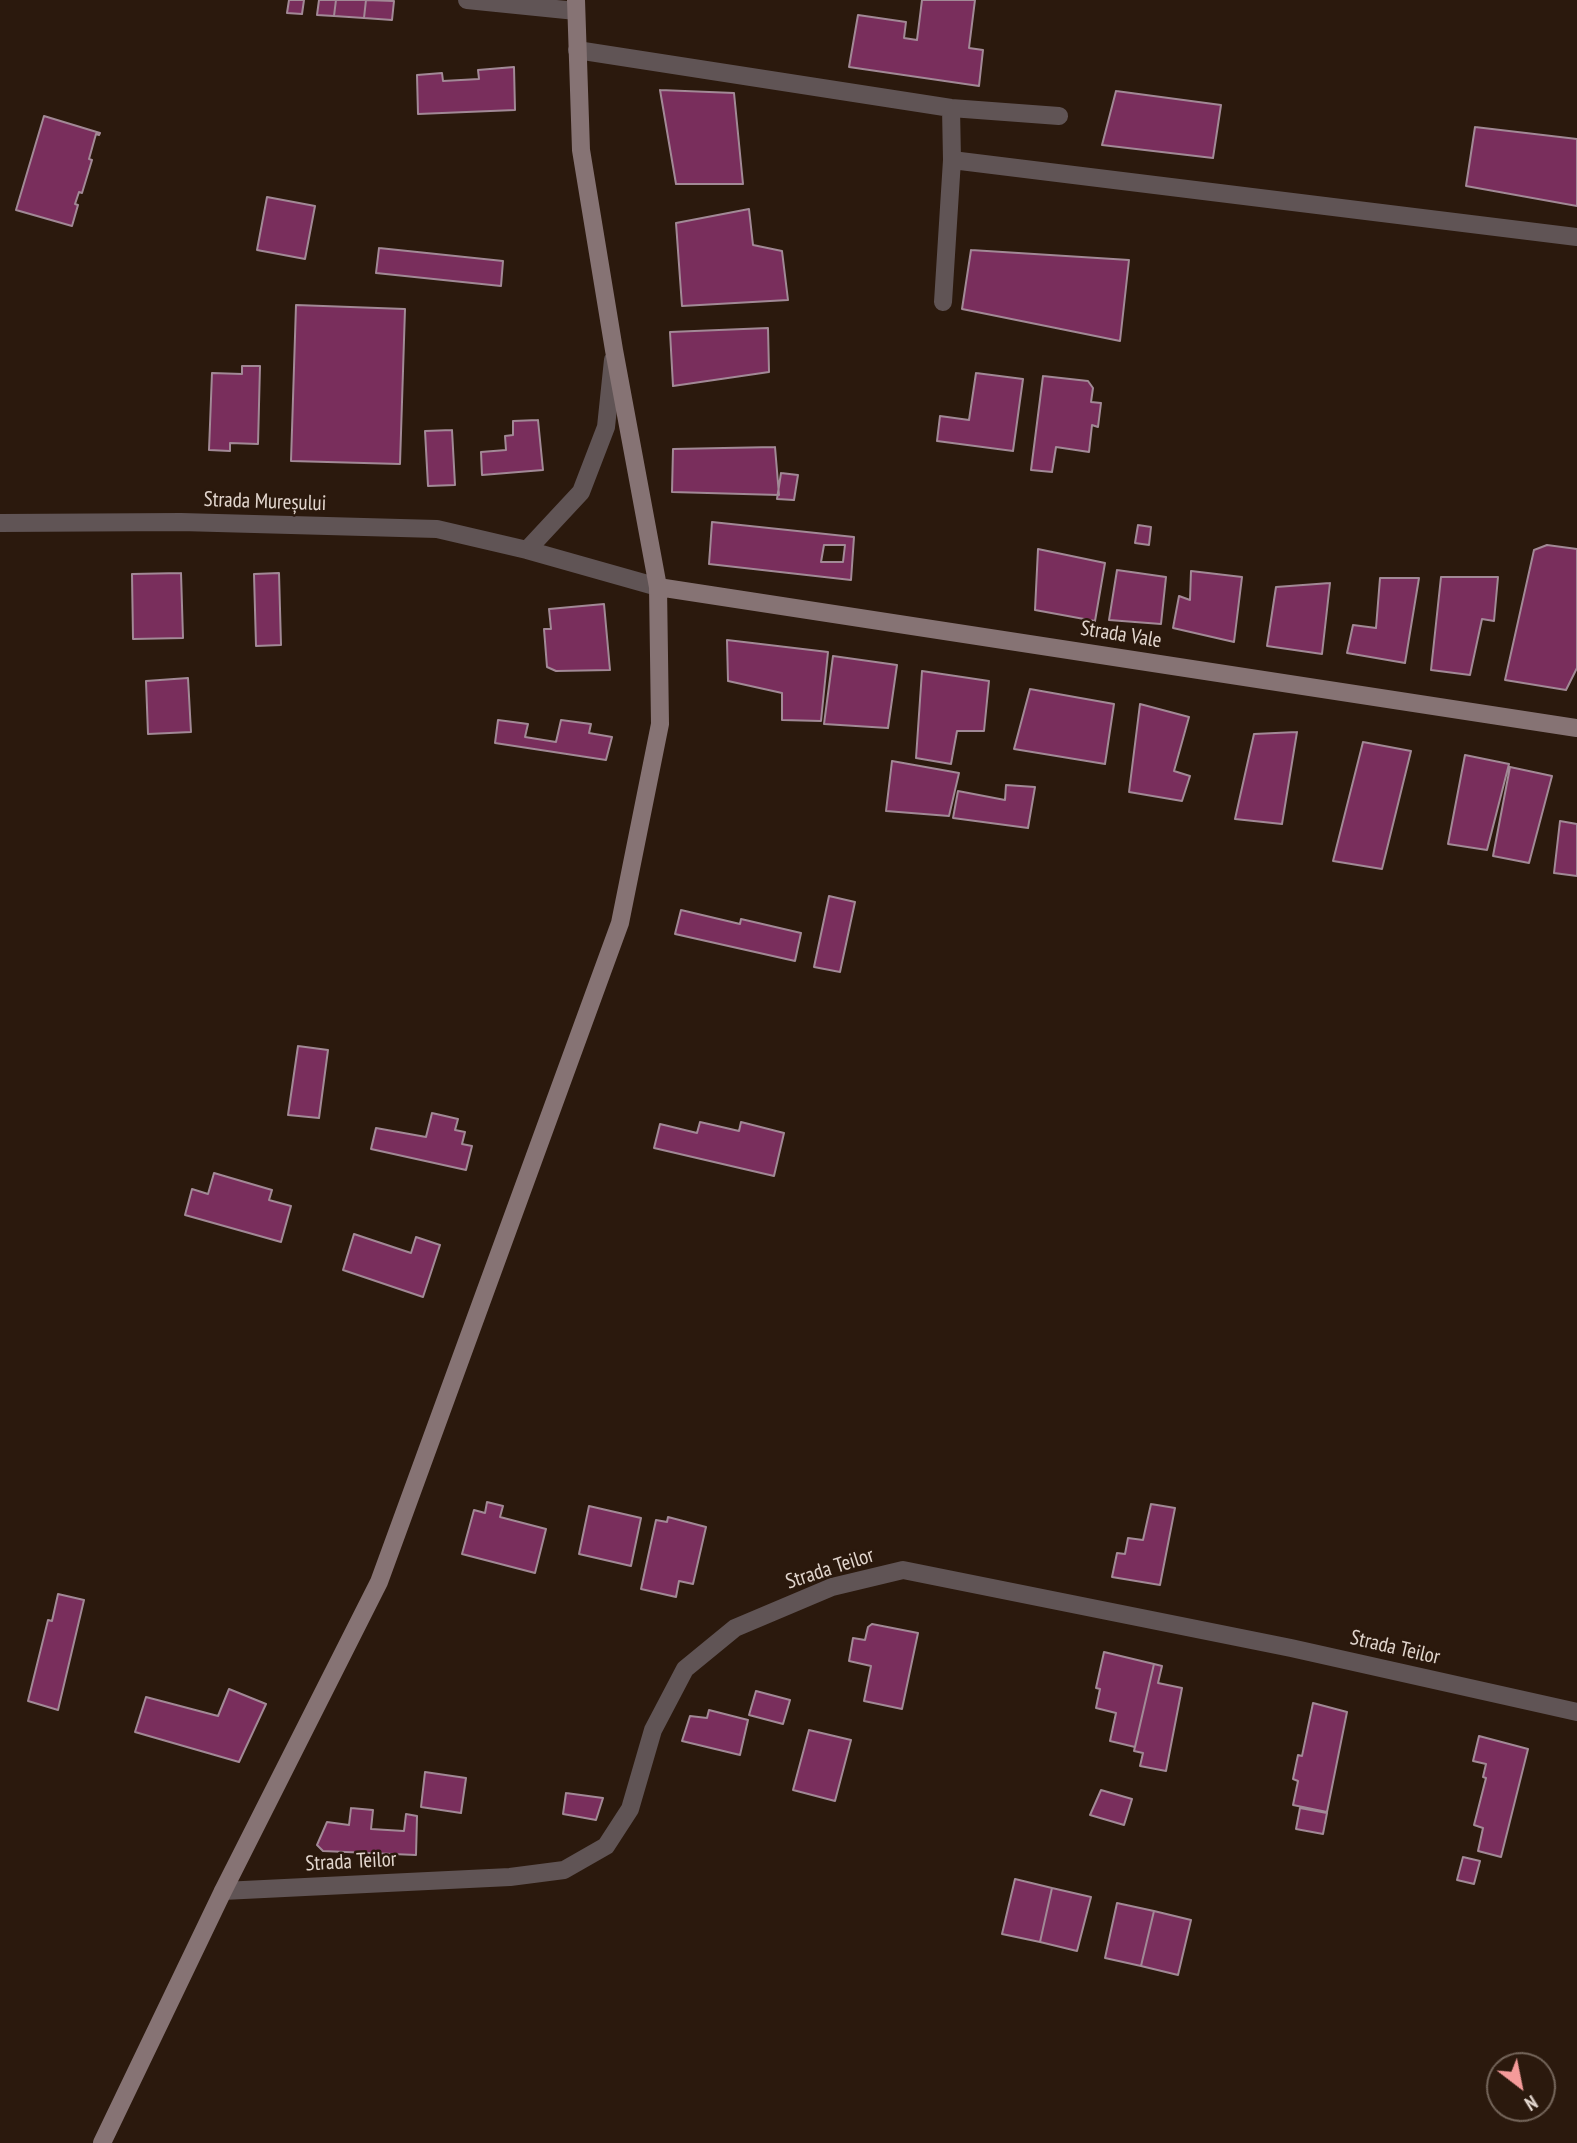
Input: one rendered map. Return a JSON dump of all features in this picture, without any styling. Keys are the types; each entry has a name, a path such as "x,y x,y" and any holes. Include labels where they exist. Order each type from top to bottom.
{"main road":[{"path":"103,2143 223,1891 379,1582 620,923 660,724 658,587 581,150 576,6"},
{"name":"Strada Vale","path":"658,587 1577,728"}],"street":[{"path":"467,0 576,6"},
{"path":"577,50 951,108 1059,116"},
{"path":"943,302 952,160 951,108"},
{"path":"952,160 1577,237"},
{"path":"527,550 581,492 606,427 614,349"},
{"name":"Strada Mureșului","path":"0,523 181,522 437,529 527,550 658,587"},
{"name":"Strada Teilor","path":"223,1891 510,1877 564,1870 606,1846 630,1809 653,1730 685,1669 735,1628 832,1587 903,1570 1291,1648 1577,1712"}],"building":[{"path":"289,0 304,0 302,14 287,13"},
{"path":"319,0 336,0 334,16 317,15"},
{"path":"336,0 366,0 364,18 334,16"},
{"path":"366,0 394,1 392,20 364,18"},
{"path":"922,0 975,0 969,48 983,50 979,86 849,67 858,15 906,22 904,38 917,40"},
{"path":"514,67 515,110 418,114 417,75 442,73 443,81 479,79 478,70"},
{"path":"660,90 734,93 743,184 676,184"},
{"path":"1116,91 1221,105 1213,158 1102,145"},
{"path":"44,116 100,133 96,134 89,159 92,160 82,193 79,192 75,204 78,205 72,226 16,210"},
{"path":"1475,127 1577,139 1577,206 1466,186"},
{"path":"267,197 315,206 305,259 257,250"},
{"path":"749,209 753,245 782,251 788,300 682,306 676,223"},
{"path":"379,248 503,261 501,286 376,273"},
{"path":"971,250 1129,260 1120,341 962,309"},
{"path":"296,305 405,309 400,464 291,461"},
{"path":"768,328 769,372 673,386 670,332"},
{"path":"242,366 260,366 258,444 230,443 230,451 209,450 212,373 242,374"},
{"path":"976,373 1023,379 1013,451 937,441 940,416 969,420"},
{"path":"1043,376 1088,381 1093,388 1091,402 1101,403 1098,427 1092,425 1089,452 1056,447 1052,472 1031,470"},
{"path":"538,420 543,470 482,475 481,452 506,450 505,436 513,435 513,421"},
{"path":"452,430 455,485 428,486 425,431"},
{"path":"775,447 779,495 672,492 673,449"},
{"path":"781,473 798,475 794,500 777,499"},
{"path":"712,522 854,537 851,580 709,564"},
{"path":"1138,525 1151,527 1149,545 1135,543"},
{"path":"824,545 845,545 843,562 821,562"},
{"path":"1547,545 1577,549 1577,668 1566,690 1505,680 1534,550"},
{"path":"1038,549 1105,563 1095,621 1035,610"},
{"path":"1117,570 1166,577 1161,624 1109,620"},
{"path":"1191,571 1242,577 1234,642 1173,628 1179,596 1190,600"},
{"path":"181,573 183,638 133,639 132,574"},
{"path":"279,573 281,645 256,646 254,574"},
{"path":"1441,577 1498,577 1494,621 1482,619 1470,675 1431,670"},
{"path":"1380,578 1419,578 1405,663 1347,653 1353,625 1376,628"},
{"path":"1330,583 1322,654 1267,646 1276,587"},
{"path":"604,604 610,670 556,671 547,667 544,629 551,629 549,609"},
{"path":"727,640 828,652 821,721 782,720 782,693 728,681"},
{"path":"833,656 897,665 888,728 824,724"},
{"path":"922,671 989,681 984,731 957,731 951,764 916,758"},
{"path":"188,678 191,732 148,734 146,681"},
{"path":"1030,689 1114,704 1105,764 1014,749"},
{"path":"1140,704 1189,717 1174,771 1190,776 1182,801 1129,792"},
{"path":"498,720 528,724 525,737 556,742 561,720 591,724 589,733 612,737 606,760 495,743"},
{"path":"1297,732 1282,824 1235,819 1254,734"},
{"path":"1363,742 1411,751 1382,869 1333,861"},
{"path":"1465,755 1509,764 1487,850 1448,844"},
{"path":"892,761 959,773 949,816 886,811"},
{"path":"1510,767 1552,776 1529,863 1493,856"},
{"path":"1006,785 1035,787 1028,828 953,818 958,791 1005,800"},
{"path":"1560,821 1577,824 1577,876 1554,873"},
{"path":"829,896 855,902 840,972 814,967"},
{"path":"681,910 740,924 741,919 801,933 795,961 675,934"},
{"path":"298,1046 328,1050 319,1118 288,1115"},
{"path":"432,1113 458,1119 455,1130 465,1132 462,1144 472,1146 466,1170 371,1149 376,1128 426,1137"},
{"path":"700,1122 739,1131 741,1122 784,1133 774,1176 654,1148 660,1124 697,1133"},
{"path":"214,1173 272,1190 269,1200 291,1206 281,1242 185,1215 192,1189 208,1194"},
{"path":"354,1234 411,1253 416,1237 440,1245 423,1297 343,1270"},
{"path":"487,1502 503,1506 500,1517 546,1529 535,1573 462,1554 474,1510 485,1513"},
{"path":"1151,1504 1175,1508 1160,1585 1112,1577 1117,1553 1125,1554 1128,1538 1143,1540"},
{"path":"589,1506 641,1518 631,1566 579,1554"},
{"path":"668,1517 706,1527 693,1584 679,1581 676,1597 641,1589 656,1520 667,1522"},
{"path":"58,1594 84,1600 58,1710 28,1701 48,1620 52,1621"},
{"path":"872,1624 918,1633 902,1709 864,1701 871,1666 849,1661 853,1638 865,1640 868,1627"},
{"path":"1104,1652 1154,1664 1135,1747 1110,1741 1116,1713 1096,1708 1100,1689 1096,1688"},
{"path":"1154,1664 1162,1666 1158,1683 1182,1688 1166,1771 1140,1766 1143,1753 1134,1751"},
{"path":"229,1689 266,1704 239,1762 135,1732 146,1697 218,1716"},
{"path":"756,1691 790,1700 783,1724 749,1715"},
{"path":"1313,1703 1347,1712 1327,1812 1293,1805 1298,1781 1293,1779 1298,1755 1302,1756"},
{"path":"709,1710 748,1720 740,1755 682,1741 690,1716 707,1718"},
{"path":"809,1730 851,1740 835,1801 793,1790"},
{"path":"1479,1736 1528,1749 1501,1857 1478,1851 1483,1828 1474,1825 1486,1778 1483,1777 1486,1764 1473,1761"},
{"path":"425,1772 466,1778 461,1813 421,1807"},
{"path":"1101,1790 1132,1799 1124,1825 1090,1815"},
{"path":"566,1793 603,1798 596,1820 563,1814"},
{"path":"351,1808 373,1810 371,1829 404,1831 406,1814 417,1816 416,1855 323,1851 317,1845 327,1822 349,1825"},
{"path":"1300,1808 1327,1813 1323,1834 1296,1829"},
{"path":"1463,1857 1480,1861 1474,1884 1457,1880"},
{"path":"1015,1879 1052,1888 1040,1942 1002,1934"},
{"path":"1052,1888 1091,1897 1077,1951 1040,1942"},
{"path":"1117,1903 1154,1911 1141,1966 1105,1958"},
{"path":"1154,1911 1191,1920 1178,1975 1141,1966"}]}
